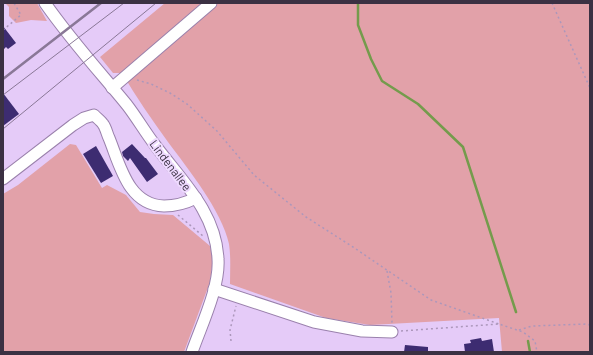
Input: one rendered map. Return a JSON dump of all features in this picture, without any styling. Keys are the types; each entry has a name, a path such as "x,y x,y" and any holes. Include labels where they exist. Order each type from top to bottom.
{"street":[{"name":"Lindenallee","path":"46,3 196,198 208,217 215,240 218,270 214,289 192,352"},
{"path":"112,88 211,3"},
{"path":"3,179 73,125 84,118 94,115 103,123 126,178 134,192 141,199 158,206 169,206 187,203 196,198"},
{"path":"214,289 314,322 362,331 392,332"}],"path":[{"path":"3,30 20,15 14,3"},
{"path":"552,3 590,87"},
{"path":"131,78 151,84 170,93 187,104 217,131 254,175 306,217 354,247 431,300 523,332 535,341 537,352"},
{"path":"169,206 175,213 203,236"},
{"path":"387,271 391,293 392,332 498,324"},
{"path":"231,341 230,330 238,296"},
{"path":"517,330 532,326 590,325"}],"shaded area":[{"path":"5,3 37,3 47,21 31,20 16,23 9,16 9,7"},
{"path":"165,3 590,3 590,352 502,352 499,318 370,325 326,318 230,284 229,244 225,231 212,204 150,117 122,73 113,73 100,57"},
{"path":"70,144 76,145 102,188 107,185 126,195 140,212 173,215 210,246 213,259 210,282 184,352 3,352 3,194 18,185"}],"building":[{"path":"3,26 16,43 8,49 6,47 3,50"},
{"path":"3,93 19,114 3,126"},
{"path":"132,144 146,158 158,174 147,182 130,158 128,161 123,156 122,152"},
{"path":"96,146 113,176 101,183 83,154"},
{"path":"481,338 482,341 492,339 494,352 465,352 464,344 471,343 470,340"},
{"path":"405,345 428,347 428,352 404,352"}],"waterway":[{"path":"358,3 358,25 371,59 382,81 418,104 463,147 516,312"},
{"path":"528,341 530,352"}],"tram line":[{"path":"3,95 124,3"},
{"path":"3,129 156,3"}],"railway":[{"path":"3,79 101,3"}]}
